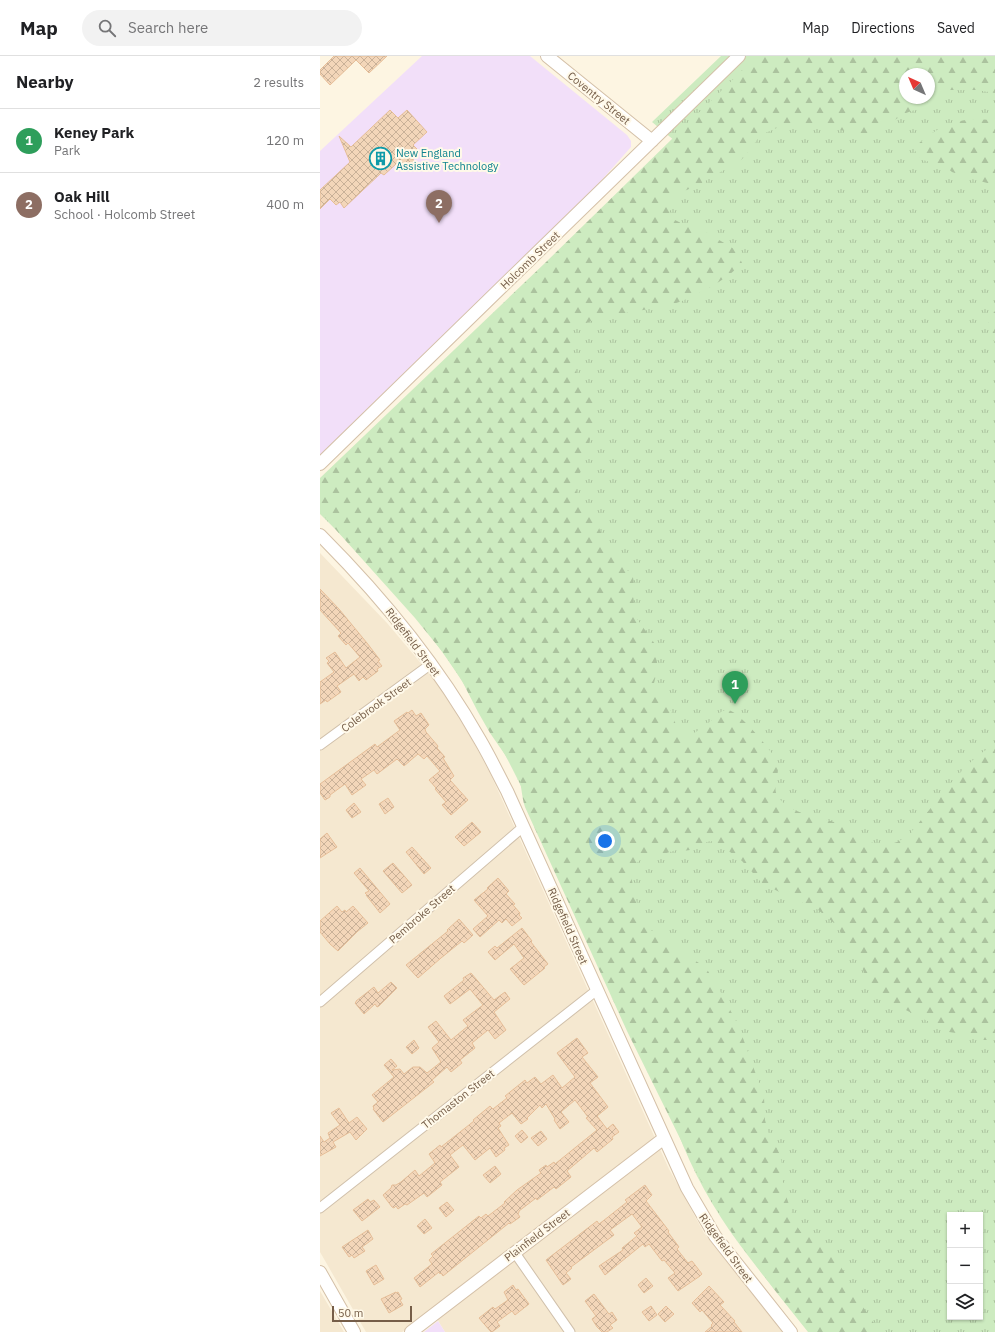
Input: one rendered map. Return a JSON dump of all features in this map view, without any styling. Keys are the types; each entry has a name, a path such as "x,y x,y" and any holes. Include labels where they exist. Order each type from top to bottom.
{"street":[{"name":"Coventry Street","path":"547,56 652,141"},
{"name":"Holcomb Street","path":"320,464 739,56"},
{"name":"Ridgefield Street","path":"320,535 364,580 389,609 431,664 480,740 507,791 687,1188 715,1236 791,1332"},
{"name":"Colebrook Street","path":"320,745 431,664"},
{"name":"Pembroke Street","path":"320,1002 523,826"},
{"name":"Thomaston Street","path":"320,1208 597,990"},
{"name":"Plainfield Street","path":"411,1332 664,1139"},
{"path":"514,1253 570,1332"},
{"path":"320,1272 354,1332"}],"shaded area":[{"path":"422,56 530,56 627,135 631,141 631,147 592,191 320,455 320,151"},
{"path":"320,553 387,623 435,680 471,738 490,773 669,1169 704,1233 783,1332 445,1332 431,1309 402,1332 366,1332 320,1252"},
{"path":"320,1291 344,1332 320,1332"},
{"path":"438,1321 445,1332 424,1332"}],"green space":[{"path":"721,56 995,56 995,1332 809,1332 740,1245 704,1190 518,780 473,698 426,630 409,609 375,570 320,514 320,487 675,141 652,122"},
{"path":"757,56 995,56 995,93 976,90 945,90 935,96 935,68 899,68 899,104 926,104 906,113 873,133 858,134 827,127 811,127 794,123 786,124 765,133 759,137 741,160 700,184 680,193 674,198 670,205 670,212 673,219 687,226 702,230 736,250 742,263 720,281 691,297 667,305 591,321 572,330 570,337 575,357 577,379 593,398 595,418 584,465 577,479 577,494 592,511 608,547 633,577 635,616 657,647 656,657 658,668 654,683 669,706 679,733 685,737 701,729 722,711 728,710 733,712 740,717 755,733 777,762 778,771 775,788 777,795 782,802 799,812 848,826 873,843 882,844 897,842 909,834 948,786 966,767 975,758 995,745 995,1038 992,1040 984,1040 971,1035 949,1032 881,999 871,988 855,952 834,923 817,909 762,883 742,861 718,843 710,841 690,850 676,850 654,857 647,857 640,860 630,871 636,900 646,925 656,935 671,941 682,952 702,965 708,971 739,1027 764,1097 765,1120 769,1135 780,1155 783,1171 783,1187 796,1225 801,1232 807,1236 822,1240 828,1245 848,1279 857,1298 880,1332 808,1332 732,1233 704,1187 627,1031 525,807 517,772 490,733 461,679 445,655 415,618 320,512 320,478 545,263"},
{"path":"971,119 995,120 995,185 972,179 952,172 946,167 923,160 917,155 914,148 940,128 955,122"},
{"path":"995,311 995,342 990,333 988,323"}],"building":[{"path":"334,56 387,56 369,73 356,60 330,85 320,74 320,70"},
{"name":"New England Assistive Technology","path":"390,110 398,118 407,110 427,132 413,145 417,149 408,158 414,160 411,168 396,164 384,175 381,173 344,208 340,202 336,205 330,199 320,209 320,190 350,162 339,136 351,147"},
{"path":"320,589 339,609 367,643 380,660 378,661 382,666 366,680 363,677 359,681 354,674 337,686 341,692 327,702 326,700 320,704 320,682 334,672 327,663 329,661 326,658 335,652 346,668 360,657 348,643 346,645 338,636 341,633 320,610"},
{"path":"412,710 416,716 421,713 429,725 425,729 426,732 445,757 443,758 454,776 450,780 468,800 451,815 442,805 446,802 429,780 440,771 427,756 424,759 418,754 404,766 397,759 377,774 374,770 361,779 366,785 352,795 345,784 325,800 320,793 320,784 375,744 377,747 400,730 394,721"},
{"path":"388,798 394,807 385,814 379,804"},
{"path":"354,803 361,812 352,818 346,810"},
{"path":"472,822 481,832 464,846 455,837"},
{"path":"327,833 337,847 320,858 320,839"},
{"path":"412,847 431,868 424,874 406,852"},
{"path":"393,863 412,885 402,893 383,871"},
{"path":"360,868 390,904 380,913 365,893 369,891 354,873"},
{"path":"498,878 509,891 506,894 515,904 513,905 520,913 519,915 522,918 512,926 506,919 502,923 499,920 480,937 473,929 488,916 474,900 488,889 487,888"},
{"path":"337,906 342,912 345,910 346,912 353,906 368,923 338,951 320,932 320,921"},
{"path":"459,919 473,935 464,943 462,941 418,978 406,965 448,931 447,930"},
{"path":"522,928 548,964 524,985 510,969 524,958 514,944 495,960 488,952 495,946 497,948"},
{"path":"471,973 494,1000 505,992 510,999 494,1012 506,1030 495,1039 488,1030 472,1043 475,1048 460,1060 462,1063 451,1072 447,1067 432,1080 434,1082 383,1122 373,1109 373,1106 378,1102 372,1095 394,1077 384,1065 391,1059 397,1066 392,1070 400,1069 404,1074 413,1067 420,1067 427,1073 441,1062 432,1048 439,1042 428,1027 436,1021 451,1040 468,1026 463,1020 483,1005 470,989 450,1004 444,996 464,980 463,978"},
{"path":"391,982 397,988 379,1006 377,1007 375,1004 364,1014 355,1003 356,1001 374,987 378,993"},
{"path":"577,1038 588,1053 582,1057 598,1077 590,1083 608,1107 597,1116 607,1129 613,1124 619,1132 597,1152 594,1148 567,1171 571,1177 556,1189 554,1187 519,1211 518,1214 520,1217 510,1224 509,1223 443,1276 439,1272 420,1287 414,1278 432,1264 429,1260 433,1256 431,1254 479,1216 481,1218 486,1214 488,1216 505,1203 504,1202 517,1190 541,1173 539,1170 554,1162 555,1164 597,1130 586,1118 588,1117 575,1100 561,1112 569,1122 560,1129 546,1104 542,1108 540,1105 527,1118 528,1119 521,1124 512,1113 499,1123 501,1126 498,1128 509,1145 496,1157 490,1148 475,1160 463,1145 450,1155 459,1167 440,1182 442,1185 427,1197 424,1193 407,1205 405,1204 398,1209 396,1206 394,1208 392,1207 383,1195 391,1188 392,1185 396,1185 401,1182 415,1170 419,1176 435,1163 429,1154 440,1145 441,1147 474,1121 473,1120 490,1106 493,1109 507,1098 505,1096 525,1080 527,1083 535,1077 541,1084 553,1075 562,1088 575,1077 557,1053"},
{"path":"414,1040 419,1048 412,1054 406,1047"},
{"path":"339,1108 349,1123 357,1117 367,1129 356,1140 350,1132 333,1142 336,1147 320,1156 320,1136 324,1142 330,1138 328,1133 340,1125 331,1113"},
{"path":"522,1130 528,1137 521,1143 515,1136"},
{"path":"541,1131 547,1139 538,1146 531,1138"},
{"path":"495,1166 501,1174 490,1183 483,1175"},
{"path":"645,1185 652,1195 646,1201 669,1231 668,1232 679,1247 677,1249 688,1263 692,1261 702,1274 678,1291 668,1278 675,1273 664,1260 662,1261 649,1244 645,1247 643,1244 605,1275 599,1266 623,1250 622,1248 637,1236 634,1233 642,1227 632,1214 610,1230 614,1235 571,1267 572,1268 566,1273 571,1279 563,1285 546,1260 597,1221 599,1224 603,1221 627,1202 625,1200"},
{"path":"368,1199 370,1202 374,1200 380,1207 362,1221 353,1210"},
{"path":"447,1202 454,1210 446,1217 439,1208"},
{"path":"425,1219 432,1228 424,1234 417,1226"},
{"path":"368,1230 373,1239 362,1247 365,1251 354,1258 352,1255 349,1257 342,1247"},
{"path":"376,1265 384,1279 374,1285 366,1271"},
{"path":"646,1278 653,1286 644,1293 638,1285"},
{"path":"513,1285 516,1290 518,1289 529,1304 515,1315 512,1311 497,1322 500,1326 491,1332 479,1318 493,1307 495,1309 508,1300 504,1292"},
{"path":"709,1286 724,1302 720,1305 735,1321 734,1322 742,1332 705,1332 712,1326 711,1325 713,1323 702,1310 700,1312 692,1303"},
{"path":"398,1292 402,1299 400,1300 403,1305 389,1313 381,1299"},
{"path":"594,1294 609,1314 612,1312 617,1320 610,1325 613,1328 607,1332 602,1332 597,1327 592,1319 596,1316 585,1301"},
{"path":"651,1306 657,1315 649,1321 642,1312"},
{"path":"666,1306 674,1314 665,1322 658,1314"}],"place":[{"name":"New England Assistive Technology","path":"381,159"},
{"name":"Oak Hill","path":"439,223"},
{"name":"Keney Park","path":"735,704"}]}
